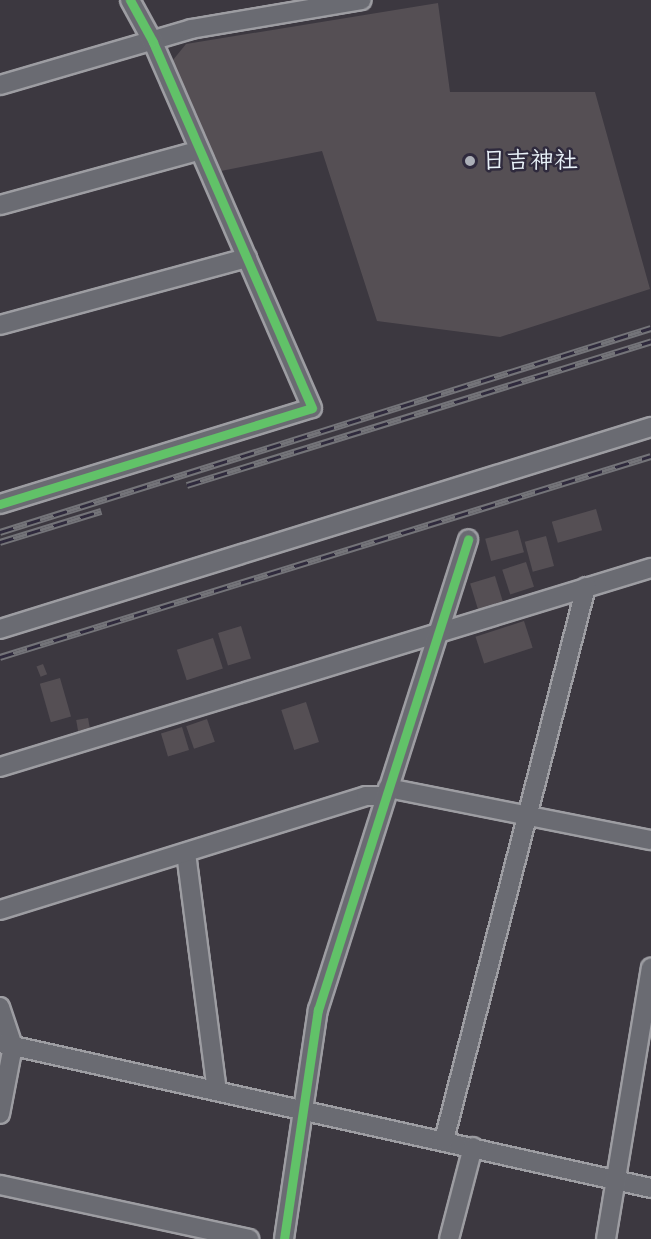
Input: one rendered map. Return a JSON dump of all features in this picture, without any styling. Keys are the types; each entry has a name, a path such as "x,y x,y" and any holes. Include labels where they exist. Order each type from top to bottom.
{"street":[{"path":"0,504 312,408 198,151 153,42 130,0"},
{"path":"0,84 153,42 191,29 362,0"},
{"path":"0,205 198,151"},
{"path":"0,325 247,258"},
{"path":"0,629 651,427"},
{"path":"284,1239 318,1010 468,539"},
{"path":"0,767 651,568"},
{"path":"444,1140 586,587"},
{"path":"0,910 366,796 386,792 651,840"},
{"path":"186,853 218,1091"},
{"path":"606,1239 651,968"},
{"path":"0,1007 6,1044 0,1114"},
{"path":"6,1044 218,1091 304,1107 651,1188"},
{"path":"449,1239 473,1147"},
{"path":"0,1185 249,1239"}],"building":[{"name":"日吉神社","path":"438,3 450,92 595,92 650,289 500,337 377,321 322,151 216,172 173,60 186,44"},
{"path":"596,509 602,530 558,543 552,522"},
{"path":"518,530 524,552 491,561 485,539"},
{"path":"546,536 554,566 533,572 525,542"},
{"path":"526,562 534,587 510,594 502,570"},
{"path":"495,576 503,602 478,609 470,584"},
{"path":"524,621 533,648 484,663 475,637"},
{"path":"241,626 251,659 228,666 218,633"},
{"path":"213,638 223,668 187,680 177,650"},
{"path":"43,664 47,674 41,677 37,667"},
{"path":"60,678 71,716 51,722 40,684"},
{"path":"306,702 319,742 294,750 281,710"},
{"path":"88,718 90,729 78,731 76,720"},
{"path":"207,719 215,742 194,749 186,726"},
{"path":"182,727 189,750 168,756 161,733"}],"railway":[{"path":"0,532 651,328"},
{"path":"187,485 651,341"},
{"path":"0,657 651,456"},
{"path":"0,542 101,511"}],"cycle path":[{"path":"0,504 312,408 153,42 130,0"},
{"path":"284,1239 318,1010 468,539"}],"place":[{"name":"日吉神社","path":"470,161"}]}
